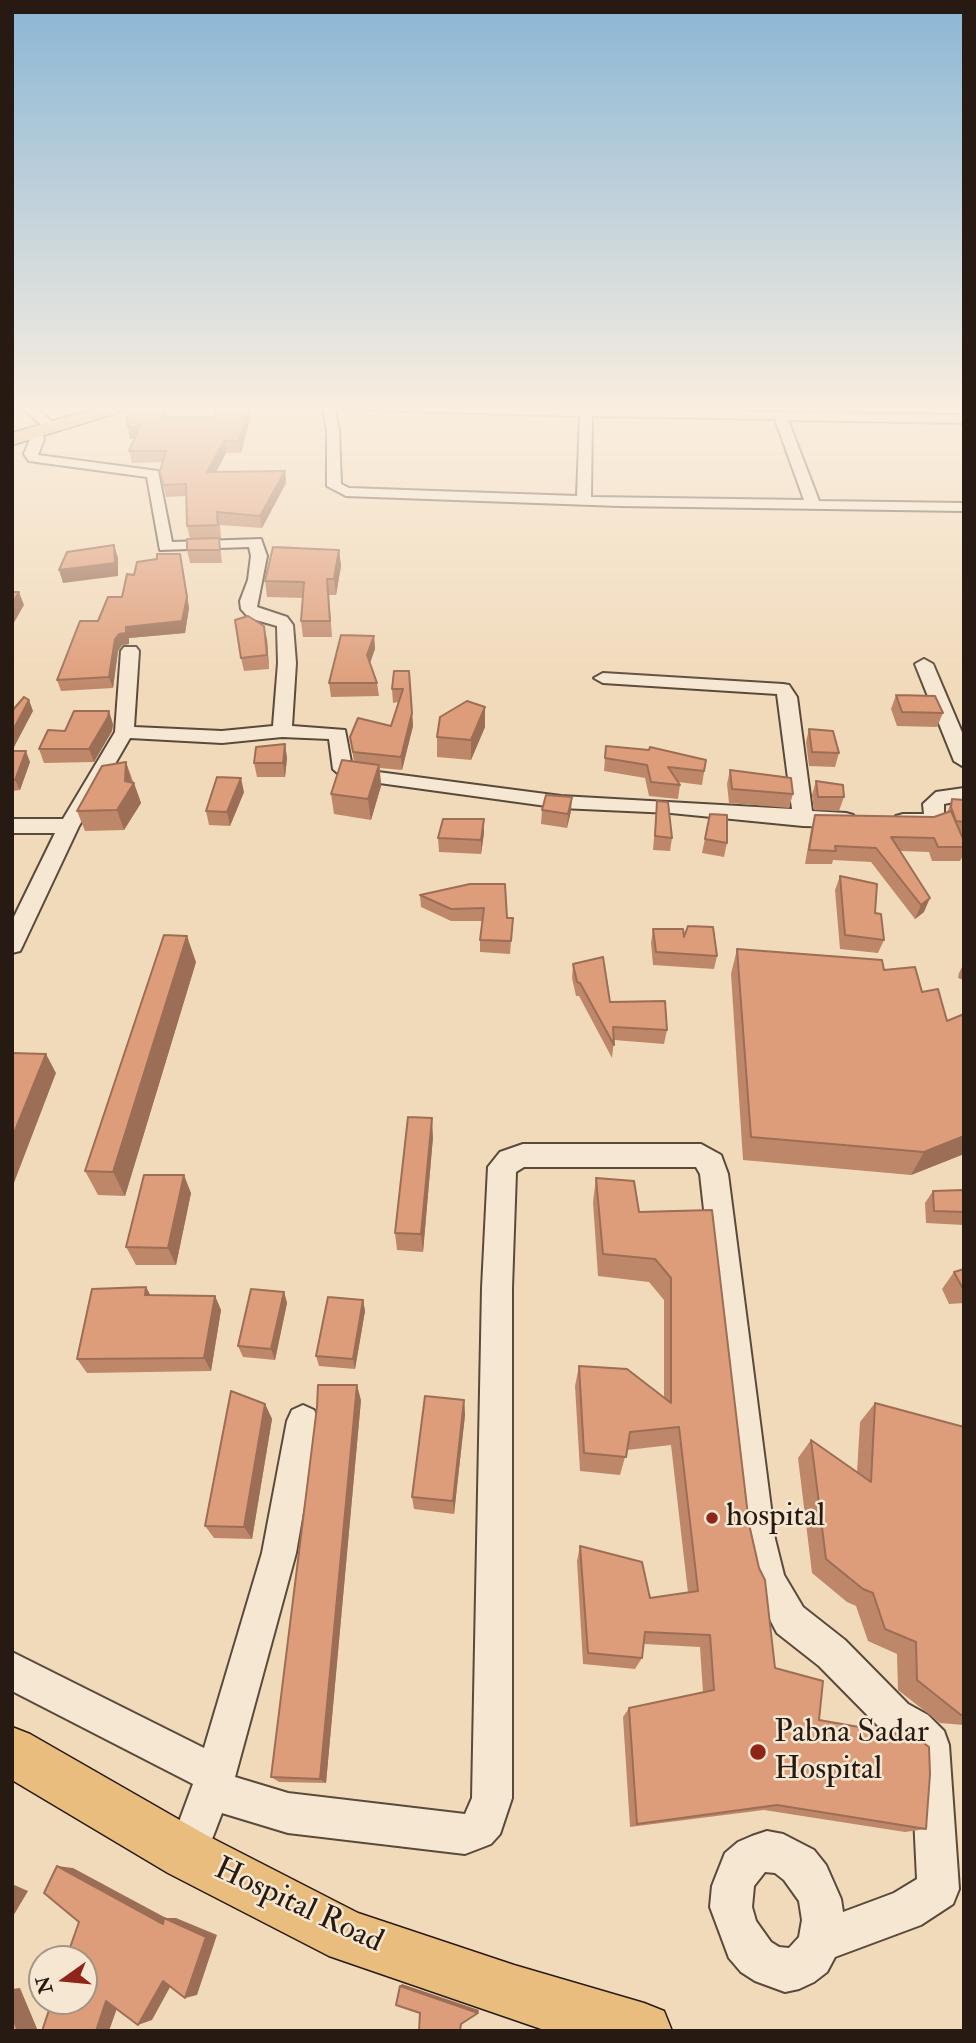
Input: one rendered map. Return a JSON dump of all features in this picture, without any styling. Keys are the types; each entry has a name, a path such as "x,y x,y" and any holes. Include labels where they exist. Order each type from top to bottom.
{"main road":[{"name":"Hospital Road","path":"12,1752 187,1854 348,1937 514,1993 644,2031"}],"street":[{"path":"157,500 165,547 257,543 259,556 256,580 248,601 249,609 255,614 281,621 286,630 282,731"},
{"path":"600,500 964,507"},
{"path":"811,500 813,505"},
{"path":"12,946 69,826 124,732 130,651"},
{"path":"924,664 964,761"},
{"path":"603,678 783,689 788,697 803,819"},
{"path":"124,732 222,737 282,731 338,734 342,767 350,774 561,802 671,807 803,819 928,821 934,818 933,804 937,800 943,796 964,794"},
{"path":"12,826 69,826"},
{"path":"12,1671 214,1782 288,1813 465,1835 477,1830 486,1820 492,1798 497,1288 502,1167 510,1160 523,1155 701,1156 711,1163 714,1174 758,1539 768,1581 790,1620 832,1653 901,1722 914,1729 930,1745 938,1889 906,1910 820,1941"},
{"path":"187,1854 214,1782 279,1553 303,1421"}],"building":[{"path":"186,500 269,500 260,516 217,512 218,525 187,526"},
{"path":"219,538 220,550 187,550 187,539"},
{"path":"114,545 115,563 59,570 67,552"},
{"path":"273,547 339,550 334,579 327,579 330,621 301,621 304,582 265,581"},
{"path":"157,554 180,554 187,597 182,621 126,627 126,633 119,634 115,639 109,677 57,680 80,621 98,621 108,597 122,597 127,574 134,575 137,562 157,559"},
{"path":"12,592 19,592 12,604"},
{"path":"248,616 264,626 267,655 241,658 235,620"},
{"path":"341,635 374,636 367,655 377,683 329,683"},
{"path":"394,671 409,671 412,713 401,757 353,752 350,737 358,718 391,726 403,689 392,689"},
{"path":"896,695 935,696 943,713 902,712"},
{"path":"24,697 29,700 12,732 12,711"},
{"path":"467,701 485,707 471,740 437,737 440,717"},
{"path":"74,711 109,711 89,749 39,749 48,730 65,731"},
{"path":"809,729 833,731 839,753 812,752"},
{"path":"285,744 283,763 254,763 256,747"},
{"path":"606,746 649,750 650,747 706,760 704,771 668,767 680,785 651,782 647,765 605,758"},
{"path":"12,751 26,751 15,780 12,780"},
{"path":"342,760 379,765 368,799 331,794"},
{"path":"126,762 125,781 134,783 117,810 77,811 102,766"},
{"path":"730,770 791,778 793,794 732,789"},
{"path":"217,777 241,778 227,812 206,811"},
{"path":"816,781 843,785 844,797 818,797"},
{"path":"546,795 572,797 568,814 542,810"},
{"path":"952,799 964,800 964,822 956,821 951,807"},
{"path":"657,801 668,802 672,838 655,836"},
{"path":"951,811 964,847 938,847 934,838 891,837 930,898 921,905 876,848 835,846 836,851 809,850 815,815 934,817"},
{"path":"710,814 727,815 727,843 705,839"},
{"path":"443,819 484,819 481,840 438,838"},
{"path":"840,876 877,884 875,913 881,914 884,940 845,935"},
{"path":"470,884 505,884 507,918 513,918 511,941 480,940 484,908 451,909 420,895"},
{"path":"688,926 713,927 717,956 656,952 653,929 683,929 684,937"},
{"path":"164,935 187,936 113,1172 85,1171"},
{"path":"737,949 882,960 884,970 915,967 922,992 938,989 947,1021 964,1014 964,1136 924,1152 751,1137"},
{"path":"603,957 610,1002 665,1001 667,1030 613,1027 614,1045 577,982 573,964"},
{"path":"12,1053 46,1054 12,1138"},
{"path":"408,1117 432,1118 421,1234 395,1233"},
{"path":"144,1175 184,1175 168,1248 126,1247"},
{"name":"hospital","path":"596,1178 634,1181 639,1212 712,1210 749,1524 759,1568 765,1580 775,1668 823,1681 819,1720 916,1737 929,1747 926,1829 777,1805 637,1824 629,1708 714,1690 710,1635 645,1632 642,1658 588,1653 580,1546 642,1562 650,1598 698,1591 679,1427 630,1432 626,1457 584,1453 579,1366 627,1369 671,1403 671,1278 655,1259 603,1254"},
{"path":"964,1190 964,1212 934,1211 933,1191"},
{"path":"964,1269 964,1287 962,1287 954,1272"},
{"path":"146,1287 145,1295 215,1296 204,1358 77,1359 92,1289"},
{"path":"251,1289 284,1292 271,1349 238,1346"},
{"path":"328,1297 363,1300 353,1359 316,1356"},
{"path":"318,1385 357,1385 320,1779 271,1777 317,1407"},
{"path":"231,1391 265,1404 244,1527 205,1526"},
{"path":"425,1396 464,1400 453,1501 412,1497"},
{"path":"875,1403 964,1427 964,1715 917,1680 916,1642 885,1629 873,1593 863,1589 826,1559 811,1440 871,1482"},
{"path":"57,1866 163,1924 164,1918 206,1937 185,1998 163,1981 138,2025 106,2001 96,2031 42,2031 47,2015 98,2015 98,1945 71,1945 79,1922 44,1893"},
{"path":"400,1986 478,2013 461,2024 460,2031 419,2031 420,2013 396,2005"},
{"path":"12,2016 18,2031 12,2031"}],"place":[{"name":"hospital","path":"712,1518"},
{"name":"Pabna Sadar Hospital","path":"758,1752"}]}
